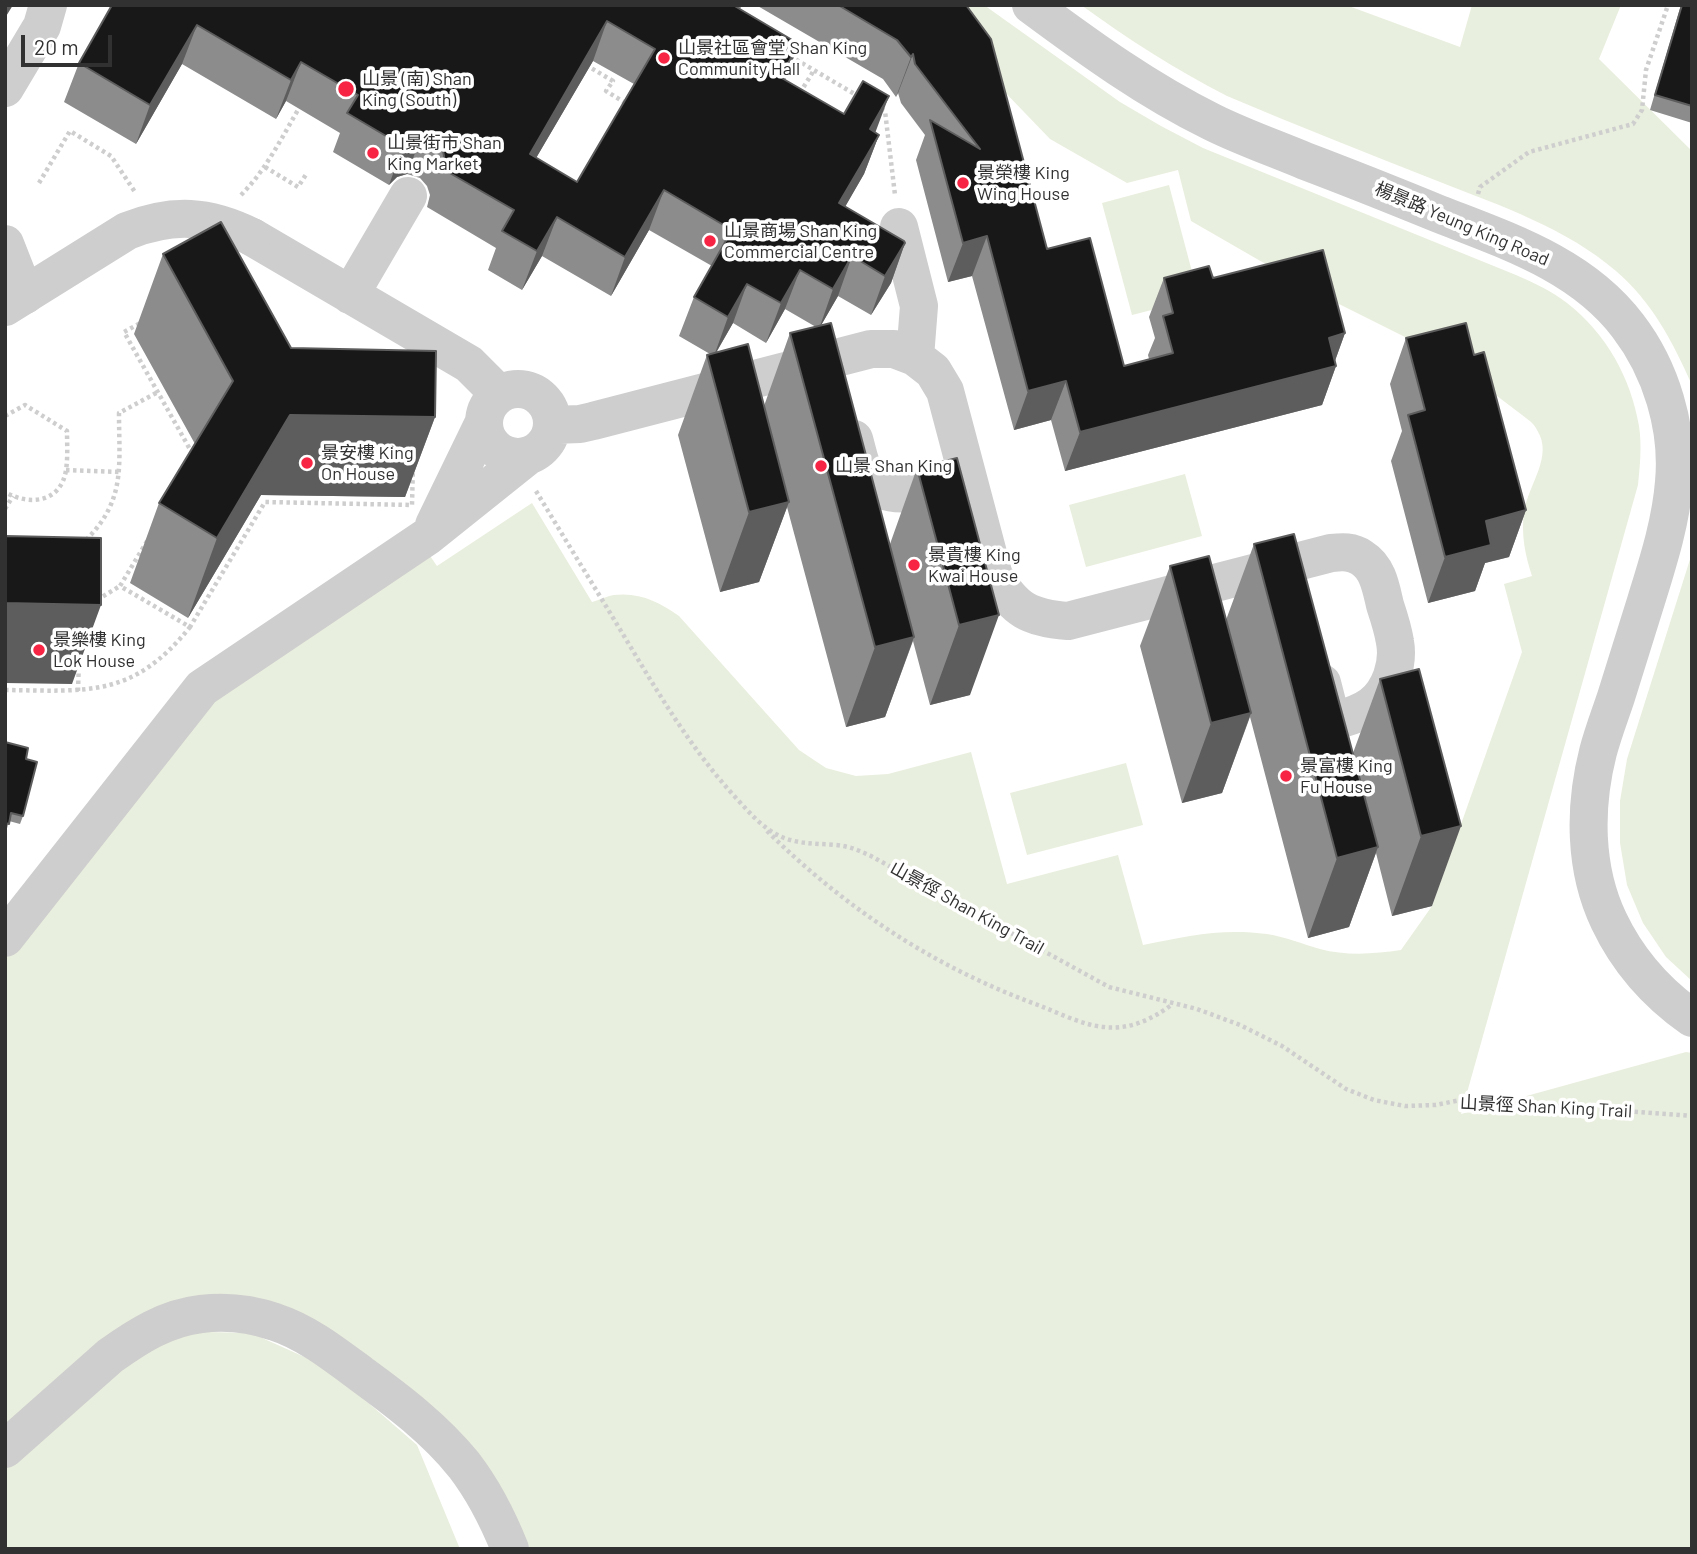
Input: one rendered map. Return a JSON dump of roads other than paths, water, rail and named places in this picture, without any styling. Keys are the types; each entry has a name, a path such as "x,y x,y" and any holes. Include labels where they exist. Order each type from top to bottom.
{"street":[{"path":"5,88 42,26 48,5"},
{"name":"楊景路 Yeung King Road","path":"1031,5 1134,79 1214,123 1552,261 1611,305 1642,347 1654,370 1668,412 1674,448 1674,481 1667,530 1598,751 1590,799 1590,844 1598,893 1625,950 1640,973 1658,992 1692,1018"},
{"path":"350,295 408,196"},
{"path":"5,244 15,301 127,231 147,223 190,218 232,228 468,364 489,384 491,409 486,435 493,446 515,457 532,473"},
{"path":"899,227 919,306 915,357"},
{"path":"553,425 580,424 840,385 870,349 894,349 915,357 933,371 945,391 994,576 1006,595 1024,610 1046,619 1068,621 1331,553 1346,551 1361,556 1372,567 1379,581 1395,644 1395,667 1387,688 1372,705 1352,716 1332,722 1314,656"},
{"path":"840,385 861,465 868,479 880,489 895,495 968,478"},
{"path":"5,938 202,688 429,536 532,473 540,449 549,439 553,425 552,414 540,396 530,390 508,390 491,409 429,536"},
{"path":"1290,563 1300,603"},
{"path":"5,1449 110,1356 142,1334 171,1321 202,1314 229,1313 259,1318 288,1327 321,1345 427,1426 453,1452 478,1485 497,1518 510,1549"}],"place":[{"name":"山景社區會堂 Shan King Community Hall","path":"664,58"},
{"name":"山景 (南) Shan King (South)","path":"346,89"},
{"name":"山景街市 Shan King Market","path":"373,153"},
{"name":"景榮樓 King Wing House","path":"963,183"},
{"name":"山景商場 Shan King Commercial Centre","path":"710,241"},
{"name":"景安樓 King On House","path":"307,463"},
{"name":"山景 Shan King","path":"821,466"},
{"name":"景貴樓 King Kwai House","path":"914,565"},
{"name":"景樂樓 King Lok House","path":"39,650"},
{"name":"景富樓 King Fu House","path":"1286,776"}]}
